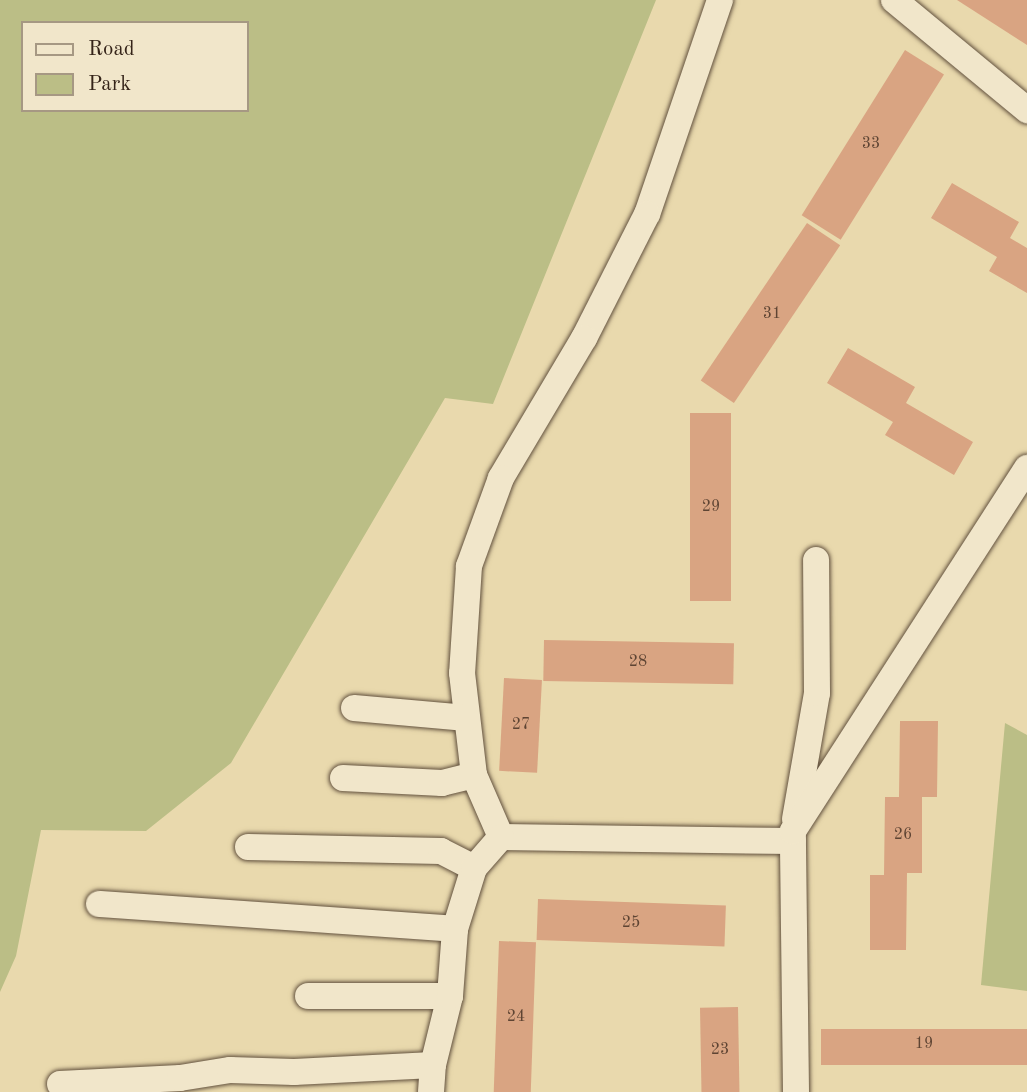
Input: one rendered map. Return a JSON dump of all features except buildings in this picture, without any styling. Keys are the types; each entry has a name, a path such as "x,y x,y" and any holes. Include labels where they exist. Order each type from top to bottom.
{"street":[{"path":"501,837 474,775 467,718 462,673 468,566 501,478 584,338 647,214 720,0"},
{"path":"894,0 1027,110"},
{"path":"793,836 1027,468"},
{"path":"796,1092 793,836 817,693 816,560"},
{"path":"354,708 467,718"},
{"path":"342,778 442,783 474,775"},
{"path":"431,1092 433,1065 450,996 455,929 474,868 501,837 793,836"},
{"path":"248,847 441,851 474,868"},
{"path":"99,904 455,929"},
{"path":"308,996 450,996"},
{"path":"60,1084 180,1078 230,1070 294,1072 433,1065"}],"green space":[{"path":"0,0 656,0 493,404 445,398 231,763 146,831 41,830 16,956 0,992"},
{"path":"1005,723 1027,735 1027,991 981,985"}]}
